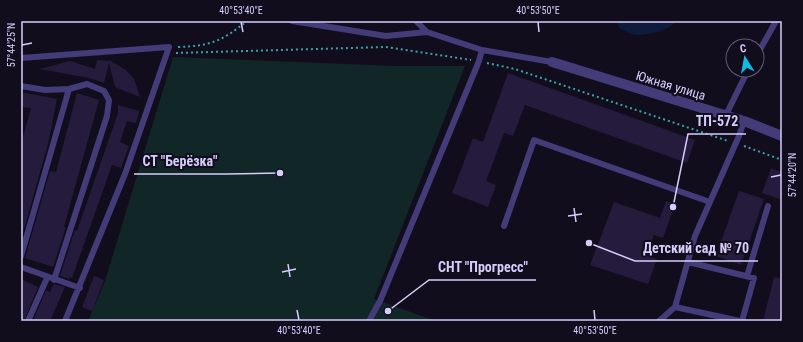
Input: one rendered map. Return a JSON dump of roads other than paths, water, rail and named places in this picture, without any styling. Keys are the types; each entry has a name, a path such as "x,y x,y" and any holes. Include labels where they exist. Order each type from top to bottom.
{"street":[{"name":"Южная улица","path":"552,62 726,115 782,136"}],"lane":[{"path":"292,21 386,36 427,32 482,50 552,62"},
{"path":"334,21 337,29"},
{"path":"416,21 427,32"},
{"path":"765,41 776,21"},
{"path":"21,58 168,50 125,174 80,288 65,321"},
{"path":"369,321 380,301 479,61 482,50"},
{"path":"726,115 744,78"},
{"path":"21,86 45,90 69,88 87,84 104,91 109,100 107,116 54,280"},
{"path":"21,256 69,88"},
{"path":"659,321 675,307 695,236 736,144 744,121"},
{"path":"504,226 534,140 710,202"},
{"path":"747,276 768,206"},
{"path":"675,307 741,321 754,278 688,262"},
{"path":"21,267 47,278 80,288"},
{"path":"28,321 47,278"}],"water":[{"path":"616,21 677,21 669,27 659,31 638,35 631,34 620,29"}],"place":[{"name":"СТ \"Берёзка\"","path":"280,173"},
{"name":"ТП-572","path":"673,207"},
{"name":"Детский сад № 70","path":"589,243"},
{"name":"СНТ \"Прогресс\"","path":"388,311"}]}
